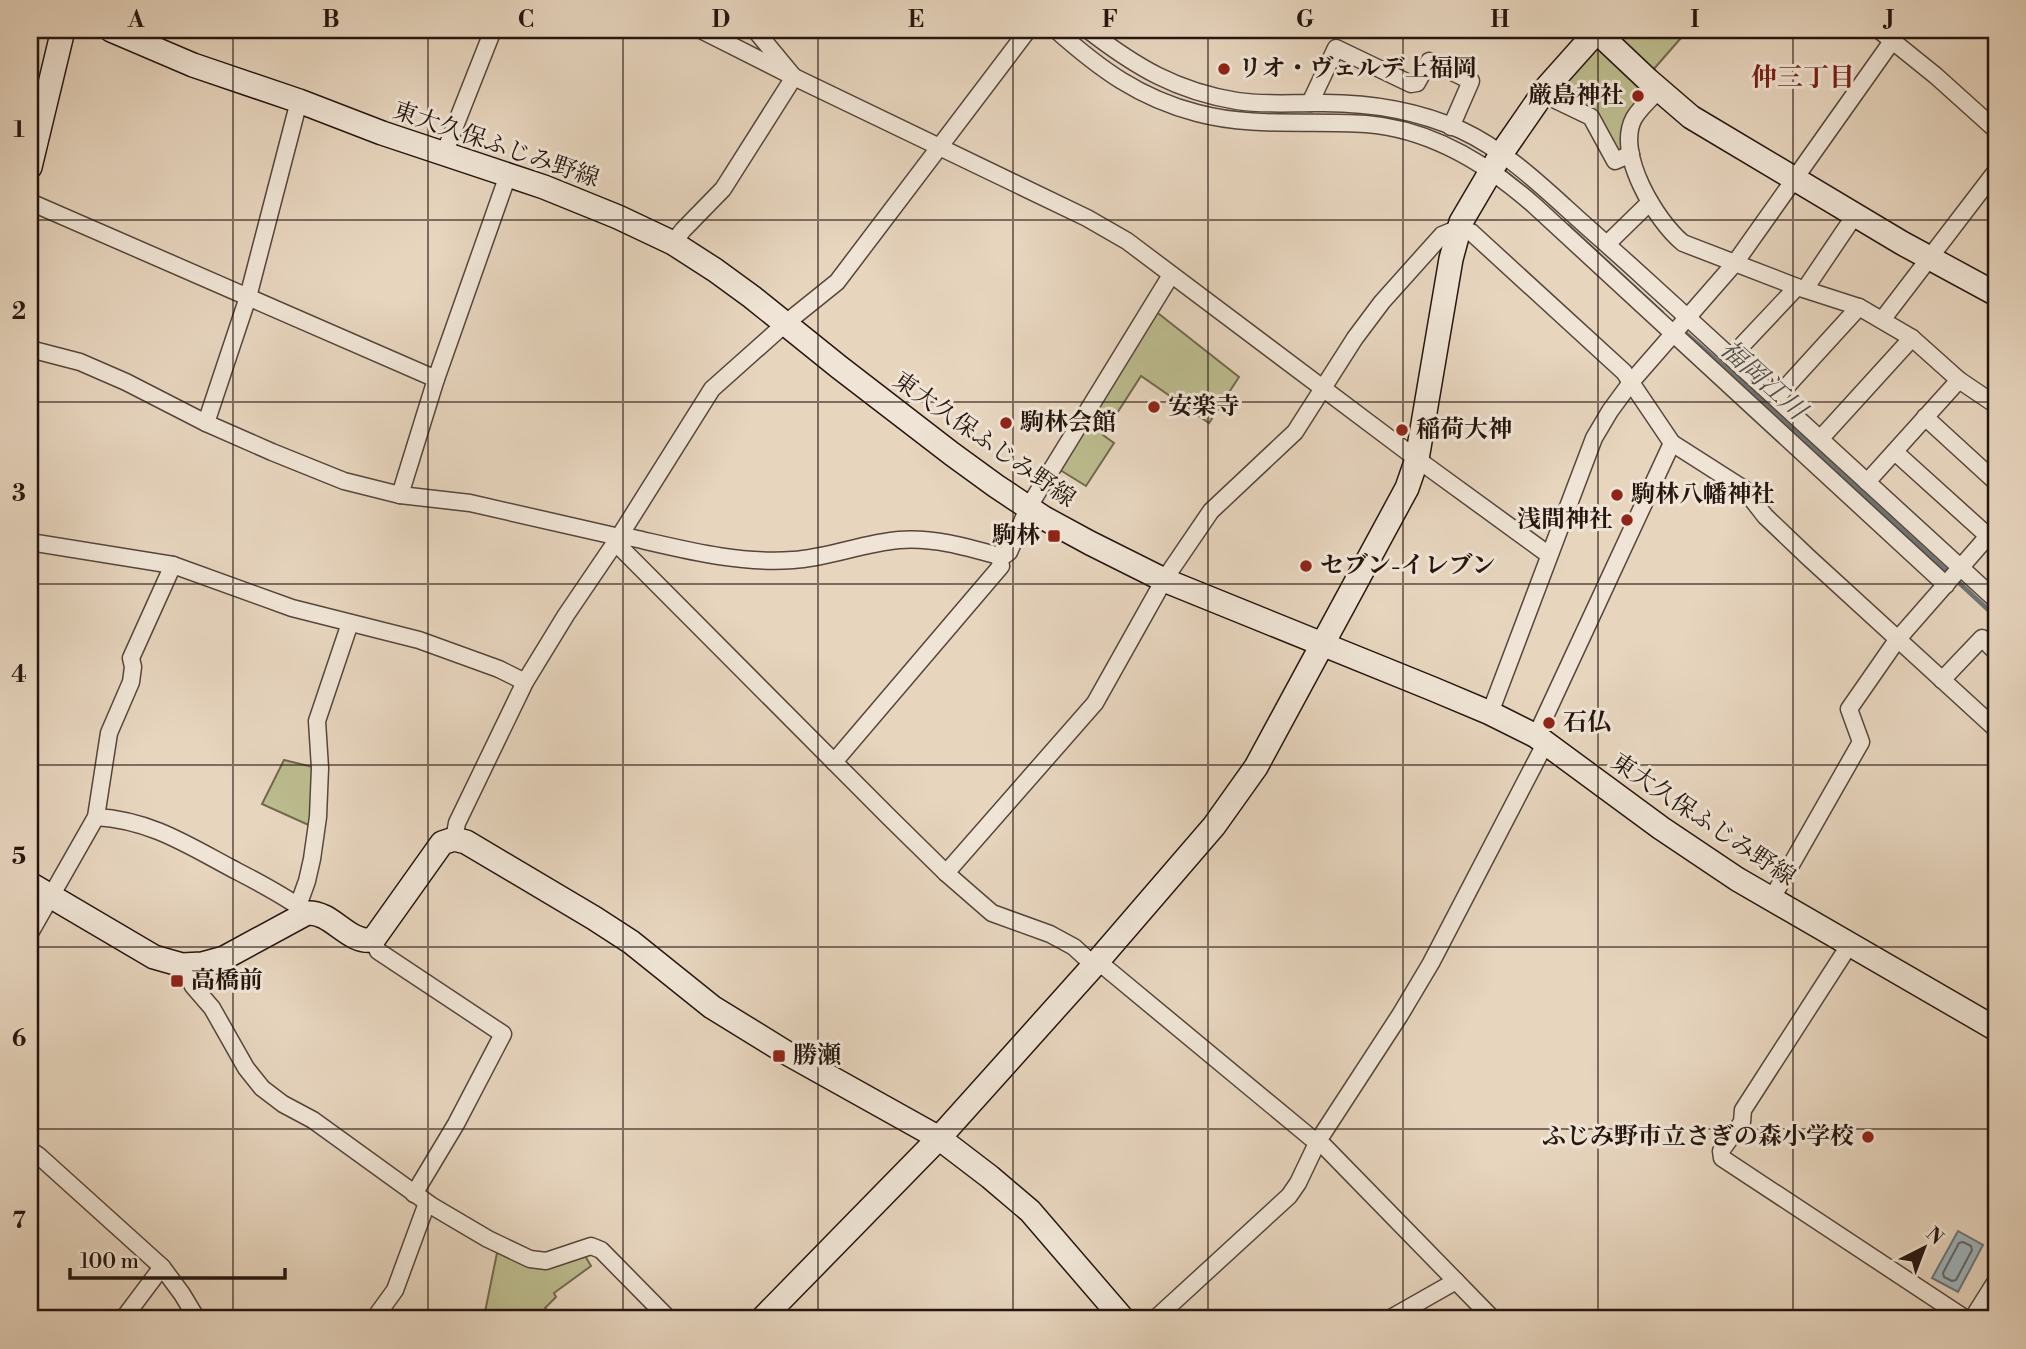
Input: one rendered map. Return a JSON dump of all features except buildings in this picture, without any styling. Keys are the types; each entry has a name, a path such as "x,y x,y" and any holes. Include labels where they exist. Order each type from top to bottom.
{"street":[{"path":"30,167 63,30"},
{"name":"東大久保ふじみ野線","path":"111,30 193,65 544,187 673,243 715,270 952,454 1028,508 1090,544 1164,580 1490,713 1541,739 1661,828 1771,900 1996,1029"},
{"path":"444,154 492,30"},
{"path":"701,30 1087,218 1127,241 1549,555"},
{"path":"755,30 794,77"},
{"path":"454,839 457,823 525,682 712,389 837,282 1028,30"},
{"path":"1056,30 1098,65 1139,92 1166,104 1232,121 1368,124 1398,130 1525,171 1821,438 1867,482 1953,577"},
{"path":"1088,30 1121,56 1150,73 1214,96 1240,101 1373,104 1418,114 1463,131 1496,162 1515,189 1673,332 1953,577 1996,600"},
{"path":"762,1319 939,1138 1096,964 1235,799 1256,767 1395,512 1417,459 1451,259 1459,228 1496,162 1543,94 1597,30 1691,117 1855,215 1996,294"},
{"path":"1490,713 1594,438 1632,381 1735,263 1890,33 1996,130"},
{"path":"1310,103 1336,48 1411,85 1417,83 1429,61 1471,81 1451,127"},
{"path":"673,243 723,189 794,77"},
{"path":"1659,90 1634,118 1629,136 1631,154 1642,190 1667,227 1682,243 1859,307 1912,338 1959,380 1996,405"},
{"path":"1543,94 1591,117 1615,161 1631,154"},
{"path":"206,423 247,297 299,102"},
{"path":"1882,320 1996,171"},
{"path":"400,495 436,379 508,175"},
{"path":"30,202 436,379"},
{"path":"1607,244 1650,202"},
{"path":"1731,357 1801,288 1855,215"},
{"path":"946,873 1095,703 1164,580 1210,511 1295,432 1355,338 1382,302 1442,235 1459,228 1471,232 1624,372 1672,443 1744,489 1765,516 1996,729"},
{"path":"30,349 91,367 206,423 344,481 400,495 470,503 618,540 633,538 720,558 753,561 795,560 899,540 942,542 999,556 1009,552 1028,508 1171,275"},
{"path":"1776,398 1859,307"},
{"path":"1821,438 1912,338"},
{"path":"1867,482 1959,380"},
{"path":"1926,418 1996,482"},
{"path":"1155,1319 1289,1196 1318,1142 1431,963 1541,739 1672,443"},
{"path":"1771,900 1861,742 1849,709 1897,640 1992,531 1895,452"},
{"path":"618,540 946,873 992,913 1050,934 1074,947 1140,994 1325,1147 1493,1319"},
{"path":"30,542 173,565 292,608 419,640 525,682"},
{"path":"834,762 1001,566 999,556"},
{"path":"30,933 96,817 109,733 131,682 131,658 173,565"},
{"path":"30,884 154,957 182,965 202,964 224,958 302,909 313,859 318,817 320,768 317,721 350,623"},
{"path":"1942,680 1982,638 1996,652"},
{"path":"96,817 118,818 163,831 302,909 317,913 360,940 373,940 380,933 442,843 454,839 466,842 631,942 712,1007 939,1138 1030,1211 1123,1319"},
{"path":"373,940 378,951 503,1034 421,1198 395,1290 374,1319"},
{"path":"1850,944 1743,1110 1742,1122 1721,1151 1722,1158 1966,1319"},
{"path":"182,965 193,986 212,1008 246,1068 262,1088 283,1104 313,1120 421,1198 488,1239 530,1259 546,1261 591,1246 601,1250 669,1319"},
{"path":"30,1150 162,1267 197,1319"},
{"path":"124,1319 162,1267"},
{"path":"1389,1319 1456,1281"},
{"path":"1972,1319 1996,1281"}],"green space":[{"path":"1612,30 1688,30 1653,70 1649,71"},
{"path":"1604,47 1649,96 1627,152 1616,153 1594,115 1554,95 1593,48"},
{"path":"1154,310 1239,377 1209,423 1141,376 1103,435 1114,443 1086,486 1057,468"},
{"path":"284,760 317,768 313,827 262,804"},
{"path":"498,1248 535,1266 584,1254 591,1266 554,1293 556,1297 545,1308 556,1319 498,1319 485,1312"}],"water":[{"path":"1958,1231 1983,1245 1958,1292 1932,1278"}],"waterway":[{"name":"福岡江川","path":"1504,171 1522,186"},
{"name":"福岡江川","path":"1568,226 1662,313"},
{"name":"福岡江川","path":"1682,330 1950,574"},
{"name":"福岡江川","path":"1956,580 1996,617"}],"place":[{"name":"リオ・ヴェルデ上福岡","path":"1224,69"},
{"name":"厳島神社","path":"1638,96"},
{"name":"安楽寺","path":"1154,407"},
{"name":"駒林会館","path":"1006,423"},
{"name":"稲荷大神","path":"1402,430"},
{"name":"駒林八幡神社","path":"1617,495"},
{"name":"浅間神社","path":"1627,520"},
{"name":"駒林","path":"1054,536"},
{"name":"セブン-イレブン","path":"1306,566"},
{"name":"石仏","path":"1549,723"},
{"name":"高橋前","path":"177,981"},
{"name":"勝瀬","path":"779,1056"},
{"name":"ふじみ野市立さぎの森小学校","path":"1868,1137"}],"district":[{"name":"仲三丁目","path":"1803,78"}]}
